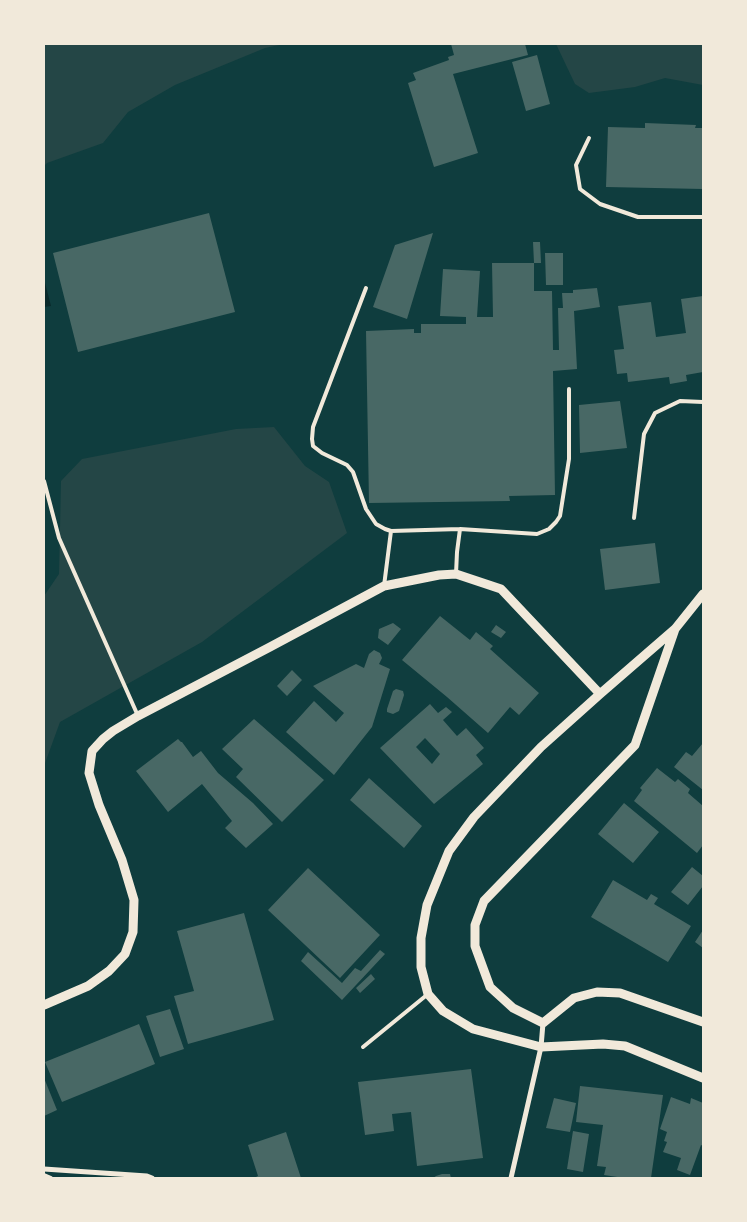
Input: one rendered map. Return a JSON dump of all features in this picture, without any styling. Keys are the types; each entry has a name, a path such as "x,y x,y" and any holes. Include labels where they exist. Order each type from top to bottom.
{"street":[{"path":"44,1005 88,986 109,971 125,954 133,932 134,900 122,860 99,805 89,773 92,751 103,738 138,716 270,648 384,586 439,575 456,574 502,589 600,694"},
{"path":"703,594 675,629 541,747 474,817 449,851 427,905 421,938 421,967 428,994 443,1011 472,1029 541,1047 602,1044 626,1046 703,1078"},
{"path":"543,1023 514,1008 490,987 475,946 475,925 484,901 635,745 675,629"},
{"path":"511,1178 541,1047 543,1023 574,998 597,992 620,993 703,1022"},
{"path":"44,1169 147,1176 152,1178"}],"lane":[{"path":"589,138 576,166 580,188 600,204 638,216 703,217"},
{"path":"366,288 314,427 312,440 313,446 322,453 347,465 353,472 366,509 376,524 385,529 391,531 460,529 537,534 549,528 560,516 569,459 569,389"},
{"path":"634,518 644,434 655,413 680,401 703,402"},
{"path":"44,481 59,538 138,716"},
{"path":"456,574 460,529"},
{"path":"384,586 391,531"},
{"path":"363,1047 428,994"},
{"path":"44,1175 51,1178"}],"shaded area":[{"path":"44,44 284,44 265,48 175,85 128,112 103,143 47,163 44,166"},
{"path":"556,44 703,44 703,85 665,78 635,87 589,93 575,84"},
{"path":"44,279 51,306 44,307"},
{"path":"274,427 305,466 329,482 347,533 202,642 60,722 44,766 44,596 59,574 61,481 82,459 236,429"}],"building":[{"path":"451,44 525,44 528,55 453,74 478,153 434,167 408,83 416,80 413,73 449,60 448,57 454,55"},
{"path":"537,55 550,104 526,111 512,62"},
{"path":"645,123 696,125 695,128 703,128 703,189 606,187 608,127 645,128"},
{"path":"209,213 235,312 78,352 53,253"},
{"path":"433,233 407,319 373,307 395,245"},
{"path":"533,242 540,242 541,263 534,263"},
{"path":"545,253 563,253 563,285 546,285"},
{"path":"492,263 534,263 534,291 552,291 553,350 559,350 558,308 563,308 562,293 573,293 573,290 597,288 600,307 574,311 577,369 553,371 555,495 509,496 510,501 369,503 366,331 414,329 414,333 421,333 421,324 466,324 466,317 440,316 443,269 480,271 477,317 493,317"},
{"path":"703,296 703,372 686,375 687,381 670,384 669,377 628,382 627,373 617,374 614,350 624,349 618,306 651,302 656,337 686,333 681,299"},
{"path":"620,401 627,448 580,453 579,405"},
{"path":"655,543 660,583 605,590 600,549"},
{"path":"440,616 470,640 476,632 493,646 490,649 539,693 519,715 510,707 488,733 402,660"},
{"path":"393,623 401,629 388,645 378,638 379,629"},
{"path":"496,625 506,632 501,638 491,632"},
{"path":"374,650 380,653 382,658 379,664 390,669 372,727 334,775 286,732 314,701 336,722 344,713 313,686 356,664 364,668 369,654"},
{"path":"292,670 302,680 287,696 277,686"},
{"path":"396,689 403,691 404,695 399,711 393,714 387,712 387,709 393,691"},
{"path":"430,704 438,713 446,707 452,712 443,720 457,736 466,728 484,748 476,755 483,764 434,804 380,748","holes":["425,738 440,754 432,764 416,747"]},
{"path":"254,719 324,780 282,822 236,777 243,769 222,749"},
{"path":"178,739 193,757 201,751 218,773 253,803 273,824 246,848 225,828 232,821 202,784 168,812 136,771"},
{"path":"703,743 703,790 674,767 686,752 692,756"},
{"path":"657,768 675,782 678,779 690,789 688,793 703,806 703,845 697,853 634,801 642,790 640,788"},
{"path":"369,778 422,826 404,848 350,800"},
{"path":"624,803 659,832 633,863 598,834"},
{"path":"692,867 703,876 703,886 688,905 671,892"},
{"path":"308,868 380,935 340,978 268,910"},
{"path":"613,880 647,900 651,894 658,898 654,904 691,926 668,962 591,917"},
{"path":"244,913 274,1020 188,1044 174,996 194,991 177,931"},
{"path":"703,930 703,948 695,942"},
{"path":"380,950 385,954 342,1000 301,961 308,952 342,983 355,968 361,971"},
{"path":"371,974 375,979 360,993 356,988"},
{"path":"170,1009 184,1049 160,1057 146,1016"},
{"path":"139,1024 155,1064 62,1102 45,1062"},
{"path":"471,1069 483,1158 417,1166 411,1112 392,1114 394,1131 365,1135 358,1082"},
{"path":"44,1078 57,1110 44,1116"},
{"path":"580,1086 663,1095 651,1178 624,1178 604,1175 606,1167 597,1166 603,1125 576,1122"},
{"path":"671,1097 690,1104 691,1098 703,1103 703,1146 701,1145 690,1175 677,1170 681,1158 663,1152 667,1142 664,1141 667,1132 660,1129"},
{"path":"554,1098 576,1103 570,1132 546,1128"},
{"path":"573,1131 589,1134 583,1172 567,1169"},
{"path":"286,1132 301,1178 254,1178 258,1176 248,1145"},
{"path":"450,1174 451,1178 433,1178 436,1176"}]}
